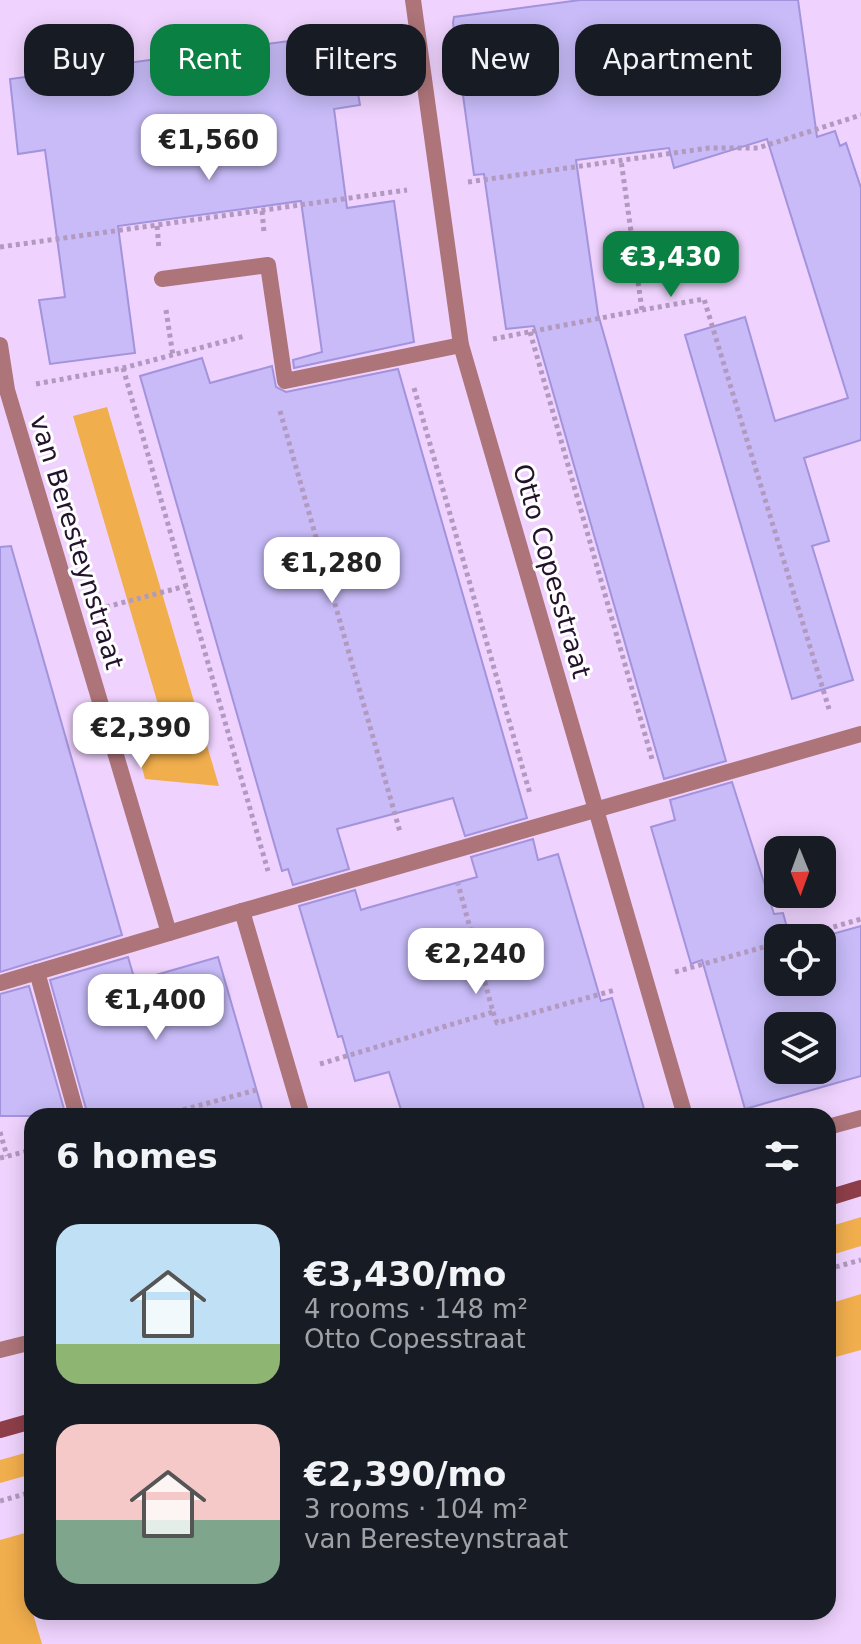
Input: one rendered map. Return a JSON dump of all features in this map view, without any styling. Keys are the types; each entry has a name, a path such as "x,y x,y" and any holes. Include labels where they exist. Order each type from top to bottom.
{"street":[{"name":"Otto Copesstraat","path":"413,0 461,345 683,1108"},
{"path":"162,279 268,265 285,381 461,345"},
{"name":"van Beresteynstraat","path":"0,345 7,390 169,933"},
{"path":"0,983 861,734"},
{"path":"242,911 300,1108"},
{"path":"37,972 75,1108"},
{"path":"836,1125 861,1118"},
{"path":"836,1196 861,1188"},
{"path":"0,1350 24,1344"},
{"path":"0,1430 24,1423"}],"path":[{"path":"621,160 642,310"},
{"path":"461,345 704,299 838,741"},
{"path":"7,390 123,368 276,328"},
{"path":"530,332 661,791"},
{"path":"405,356 539,826"},
{"path":"123,368 277,901"},
{"path":"285,381 280,413 409,864"},
{"path":"74,615 186,586"},
{"path":"186,1108 493,1012 450,852"},
{"path":"836,926 861,919"},
{"path":"0,1132 3,1157 24,1152"},
{"path":"836,1267 861,1260"},
{"path":"0,1501 24,1494"}],"shaded area":[{"path":"107,407 219,786 145,779 134,737 165,728 73,416"},
{"path":"861,1217 861,1246 836,1254 836,1225"},
{"path":"861,1294 861,1350 836,1357 836,1302"},
{"path":"24,1453 24,1476 0,1483 0,1460"},
{"path":"24,1533 24,1620 35,1620 42,1644 0,1644 0,1540"}],"building":[{"path":"580,0 798,0 817,137 835,131 840,146 846,143 861,188 861,440 804,458 829,541 812,546 853,680 792,699 685,335 745,317 775,421 848,398 767,139 674,168 669,148 576,160 598,314 726,761 664,779 534,326 506,329 484,174 474,175 463,96 559,96 559,24 453,24 454,17"},
{"path":"286,41 286,96 358,96 360,105 334,109 347,208 394,201 414,342 294,368 293,360 322,352 301,201 118,226 135,353 50,364 39,300 65,297 45,150 18,154 10,79 24,77 24,96 134,96 134,62 150,60 150,96 270,96 270,44"},
{"path":"202,358 210,383 272,366 276,387 286,392 398,369 527,818 465,836 453,798 337,829 349,869 293,885 288,869 282,871 140,376"},
{"path":"11,546 122,935 0,972 0,547"},
{"path":"732,782 764,883 764,908 772,908 774,914 783,913 786,924 764,924 764,996 836,996 836,933 861,926 861,1076 836,1083 836,1012 764,1012 764,1084 833,1084 745,1108 702,960 691,964 651,827 675,820 670,800"},
{"path":"533,839 538,860 558,854 601,1001 612,998 644,1108 400,1108 389,1072 355,1081 342,1036 338,1037 299,906 355,890 361,910 477,877 471,857"},
{"path":"128,957 135,981 218,957 262,1108 86,1108 50,980"},
{"path":"29,986 64,1108 24,1108 24,1116 0,1116 0,994"}]}
